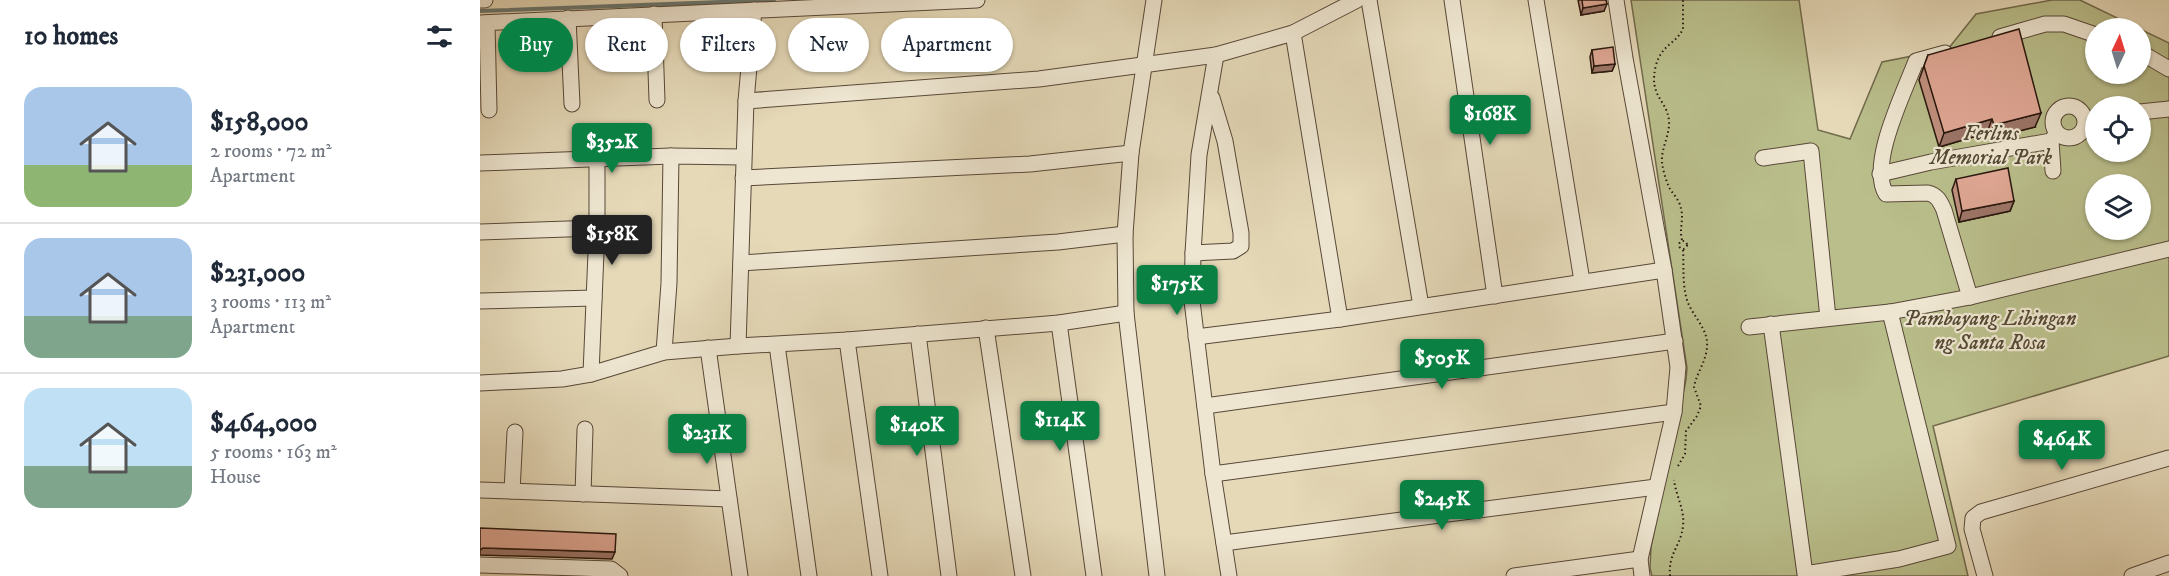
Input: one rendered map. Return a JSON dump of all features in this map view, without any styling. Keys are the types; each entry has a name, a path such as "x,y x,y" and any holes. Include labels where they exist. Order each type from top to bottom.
{"street":[{"path":"480,0 485,0"},
{"path":"568,18 977,0"},
{"path":"1154,0 1131,153 1125,234 1126,313 1157,576"},
{"path":"746,101 1039,80 1216,54 1293,33 1357,0"},
{"path":"1369,0 1421,306"},
{"path":"1452,0 1495,296"},
{"path":"1536,0 1582,281"},
{"path":"1616,0 1624,58 1664,270 1678,367 1674,412 1640,559 1642,576"},
{"path":"738,346 743,157 754,10"},
{"path":"654,14 657,100"},
{"path":"489,110 483,23 498,22"},
{"path":"1981,43 2045,24 2064,24 2085,31"},
{"path":"1293,33 1340,319"},
{"path":"1959,49 1916,61 1882,152 1880,174 1881,186 1886,194 1928,193 1939,200 1970,297"},
{"path":"1216,54 1200,155 1192,301 1213,474 1229,576"},
{"path":"2151,58 2169,69"},
{"path":"571,72 572,104"},
{"path":"1193,253 1233,251 1241,246 1241,233 1225,141 1211,93"},
{"path":"2053,171 2053,126 2057,110 2073,106 2085,113"},
{"path":"2151,111 2169,109"},
{"path":"1880,174 2054,137 2067,138 2080,135 2085,128"},
{"path":"1763,158 1811,151 1828,318"},
{"path":"743,178 1030,164 1131,153"},
{"path":"480,163 671,156 743,157"},
{"path":"664,352 669,284 671,156"},
{"path":"591,374 597,228 597,158"},
{"path":"480,232 597,228"},
{"path":"741,263 1058,242 1125,234"},
{"path":"1749,327 1890,312 1970,297 2169,249"},
{"path":"1196,337 1340,319 1664,270"},
{"path":"480,302 594,298"},
{"path":"1771,324 1805,574 1899,559 1947,546 1890,312"},
{"path":"480,383 561,379 591,374 664,352 1059,323 1126,313"},
{"path":"1059,323 1094,576"},
{"path":"986,328 1023,576"},
{"path":"918,334 950,576"},
{"path":"847,340 880,576"},
{"path":"1205,406 1675,341"},
{"path":"777,345 808,576"},
{"path":"708,348 740,576"},
{"path":"1213,474 1674,412"},
{"path":"583,494 585,429"},
{"path":"512,491 515,432"},
{"path":"1985,576 1972,529 1972,518 1981,512 2169,458"},
{"path":"1224,543 1656,487"},
{"path":"480,490 729,499"},
{"path":"1514,576 1640,559"},
{"path":"2132,576 2169,563"},
{"path":"480,566 616,572"}],"path":[{"path":"1682,240 1680,205 1667,182 1662,164 1669,119 1656,92 1654,80 1657,62 1662,52 1683,29 1683,0"}],"green space":[{"path":"1631,0 1799,0 1818,130 1850,139 1882,62 1948,49 1976,14 2052,0 2080,0 2117,18 2085,18 2085,84 2151,84 2151,34 2169,43 2169,356 1933,426 1968,576 1652,576 1651,547 1687,368"}],"building":[{"path":"1582,0 1606,0 1607,4 1583,8"},
{"path":"2019,29 2041,113 1994,125 1992,119 1944,133 1924,66 1928,55"},
{"path":"1613,47 1615,64 1594,66 1592,50"},
{"path":"2008,168 2014,201 1962,211 1956,179"},
{"path":"480,528 616,534 615,552 483,548 480,550"}],"waterway":[{"path":"480,11 774,0"}],"park label":[{"name":"Ferlins Memorial Park","path":"1991,145"},
{"name":"Pambayang Libingan ng Santa Rosa","path":"1990,330"}]}
